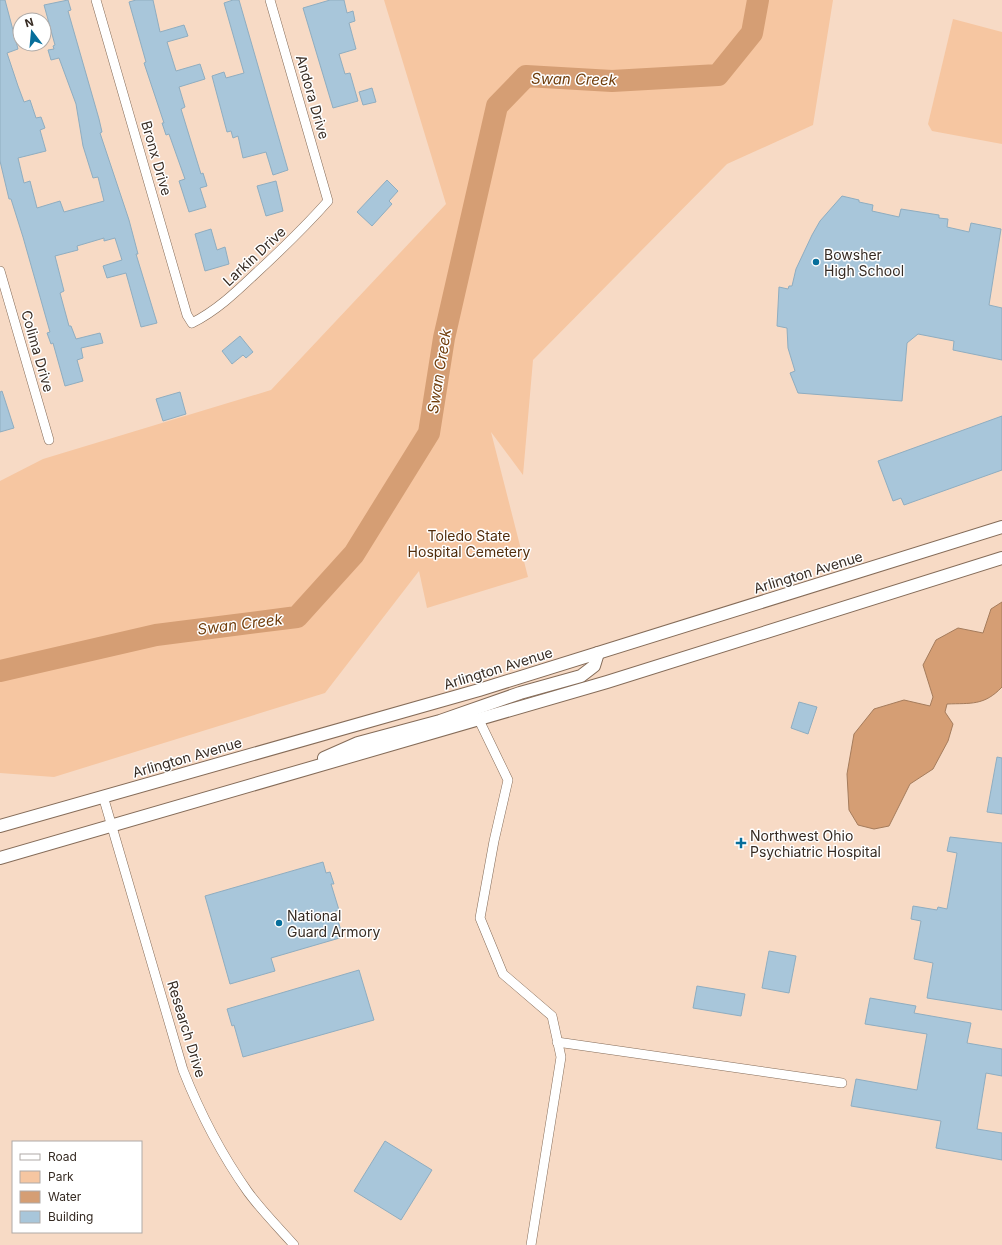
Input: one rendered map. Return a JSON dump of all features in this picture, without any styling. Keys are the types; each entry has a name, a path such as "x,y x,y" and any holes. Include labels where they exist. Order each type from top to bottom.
{"street":[{"name":"Bronx Drive","path":"96,0 188,315 192,324"},
{"name":"Andora Drive","path":"270,0 328,201"},
{"name":"Larkin Drive","path":"192,324 209,315 238,290 297,235 328,201"},
{"name":"Colima Drive","path":"0,270 49,440"},
{"name":"Arlington Avenue","path":"0,826 479,690 1002,527"},
{"path":"0,858 607,682 1002,558"},
{"path":"275,778 358,743 440,721 520,693 581,676 594,666 598,654"},
{"path":"479,720 508,780 494,841 480,918 503,974 552,1016 561,1057 531,1245"},
{"name":"Research Drive","path":"103,796 183,1070 196,1103 230,1166 249,1193 294,1245"},
{"path":"557,1042 842,1083"}],"green space":[{"name":"Toledo State Hospital Cemetery","path":"384,0 833,0 813,125 727,164 533,360 523,475 491,432 528,577 427,608 419,571 325,693 54,777 0,773 0,481 43,459 271,390 446,204"},
{"path":"953,19 1002,32 1002,144 932,131 928,124"}],"water":[{"path":"1002,602 1002,687 989,698 977,702 947,704 945,712 953,724 948,741 933,769 910,784 889,826 874,829 858,825 849,810 847,774 854,734 874,709 904,700 930,706 933,697 923,665 936,640 958,628 983,633 991,609"}],"building":[{"path":"0,0 5,0 12,26 12,51 7,53 24,102 30,100 36,118 41,117 45,128 40,130 46,151 18,158 24,183 30,181 37,208 60,201 64,212 104,201 98,177 93,178 83,146 76,104 59,58 51,60 49,52 52,52 52,49 54,49 53,46 55,45 52,34 52,12 46,12 44,5 68,0 71,10 68,11 99,119 102,132 100,133 129,220 138,254 136,254 157,323 141,327 126,273 107,278 103,266 122,260 115,238 104,241 104,238 77,246 78,250 55,256 64,291 60,293 69,326 71,326 76,339 100,333 103,343 81,348 83,358 77,360 83,381 65,386 53,343 51,344 47,333 50,332 23,237 11,199 9,199 0,161"},
{"path":"136,0 153,0 160,32 184,25 188,36 167,42 176,71 200,64 205,79 179,87 185,107 181,109 201,174 203,173 207,186 200,188 206,207 189,212 179,181 185,179 169,134 166,135 162,123 164,123 144,63 146,62 129,2"},
{"path":"239,0 288,170 273,175 266,152 243,158 238,136 233,138 231,131 227,132 212,76 224,72 226,78 244,73 224,3"},
{"path":"330,0 344,0 347,13 353,11 355,21 349,23 356,49 339,54 345,74 350,73 358,101 333,108 303,8"},
{"path":"372,88 376,102 363,105 359,92"},
{"path":"387,180 398,191 389,201 392,204 372,226 357,212"},
{"path":"276,181 283,211 266,216 257,186"},
{"path":"842,196 873,205 872,211 899,217 901,209 939,215 939,218 948,219 947,227 969,232 971,223 1001,229 989,305 1002,308 1002,360 953,350 954,341 918,334 907,343 902,401 798,393 790,373 795,371 788,348 787,328 777,326 779,287 788,289 789,286 792,286 796,269 812,235 820,221"},
{"path":"211,229 217,250 225,247 229,264 205,271 195,234"},
{"path":"240,336 253,352 246,358 243,355 232,364 222,351"},
{"path":"2,391 14,428 0,432 0,392"},
{"path":"180,392 186,414 163,421 156,399"},
{"path":"1002,416 1002,470 904,505 901,498 893,501 878,461"},
{"path":"799,702 817,707 808,734 791,728"},
{"path":"997,757 1002,758 1002,814 987,812"},
{"path":"950,837 1002,843 1002,1010 927,998 933,963 914,959 921,921 911,919 913,906 937,910 938,907 947,909 957,853 947,851"},
{"name":"National Guard Armory","path":"323,862 326,873 330,872 334,884 331,884 339,910 335,911 343,937 271,958 275,971 230,984 205,896"},
{"path":"769,951 796,956 789,993 762,988"},
{"path":"359,970 374,1020 243,1057 234,1025 232,1026 227,1009"},
{"path":"697,986 745,994 741,1016 693,1008"},
{"path":"870,998 916,1006 914,1013 971,1023 967,1043 1002,1049 1002,1076 986,1073 977,1129 1002,1133 1002,1160 936,1148 941,1121 851,1106 856,1079 917,1090 927,1034 865,1024"},
{"path":"385,1141 432,1170 401,1220 354,1191"}],"waterway":[{"name":"Swan Creek","path":"0,671 156,635 297,617 354,554 429,433 444,338 497,106 526,76 612,81 718,75 752,33 758,0"}],"place":[{"name":"Bowsher High School","path":"816,262"},
{"name":"Northwest Ohio Psychiatric Hospital","path":"741,843"},
{"name":"National Guard Armory","path":"279,923"}]}
